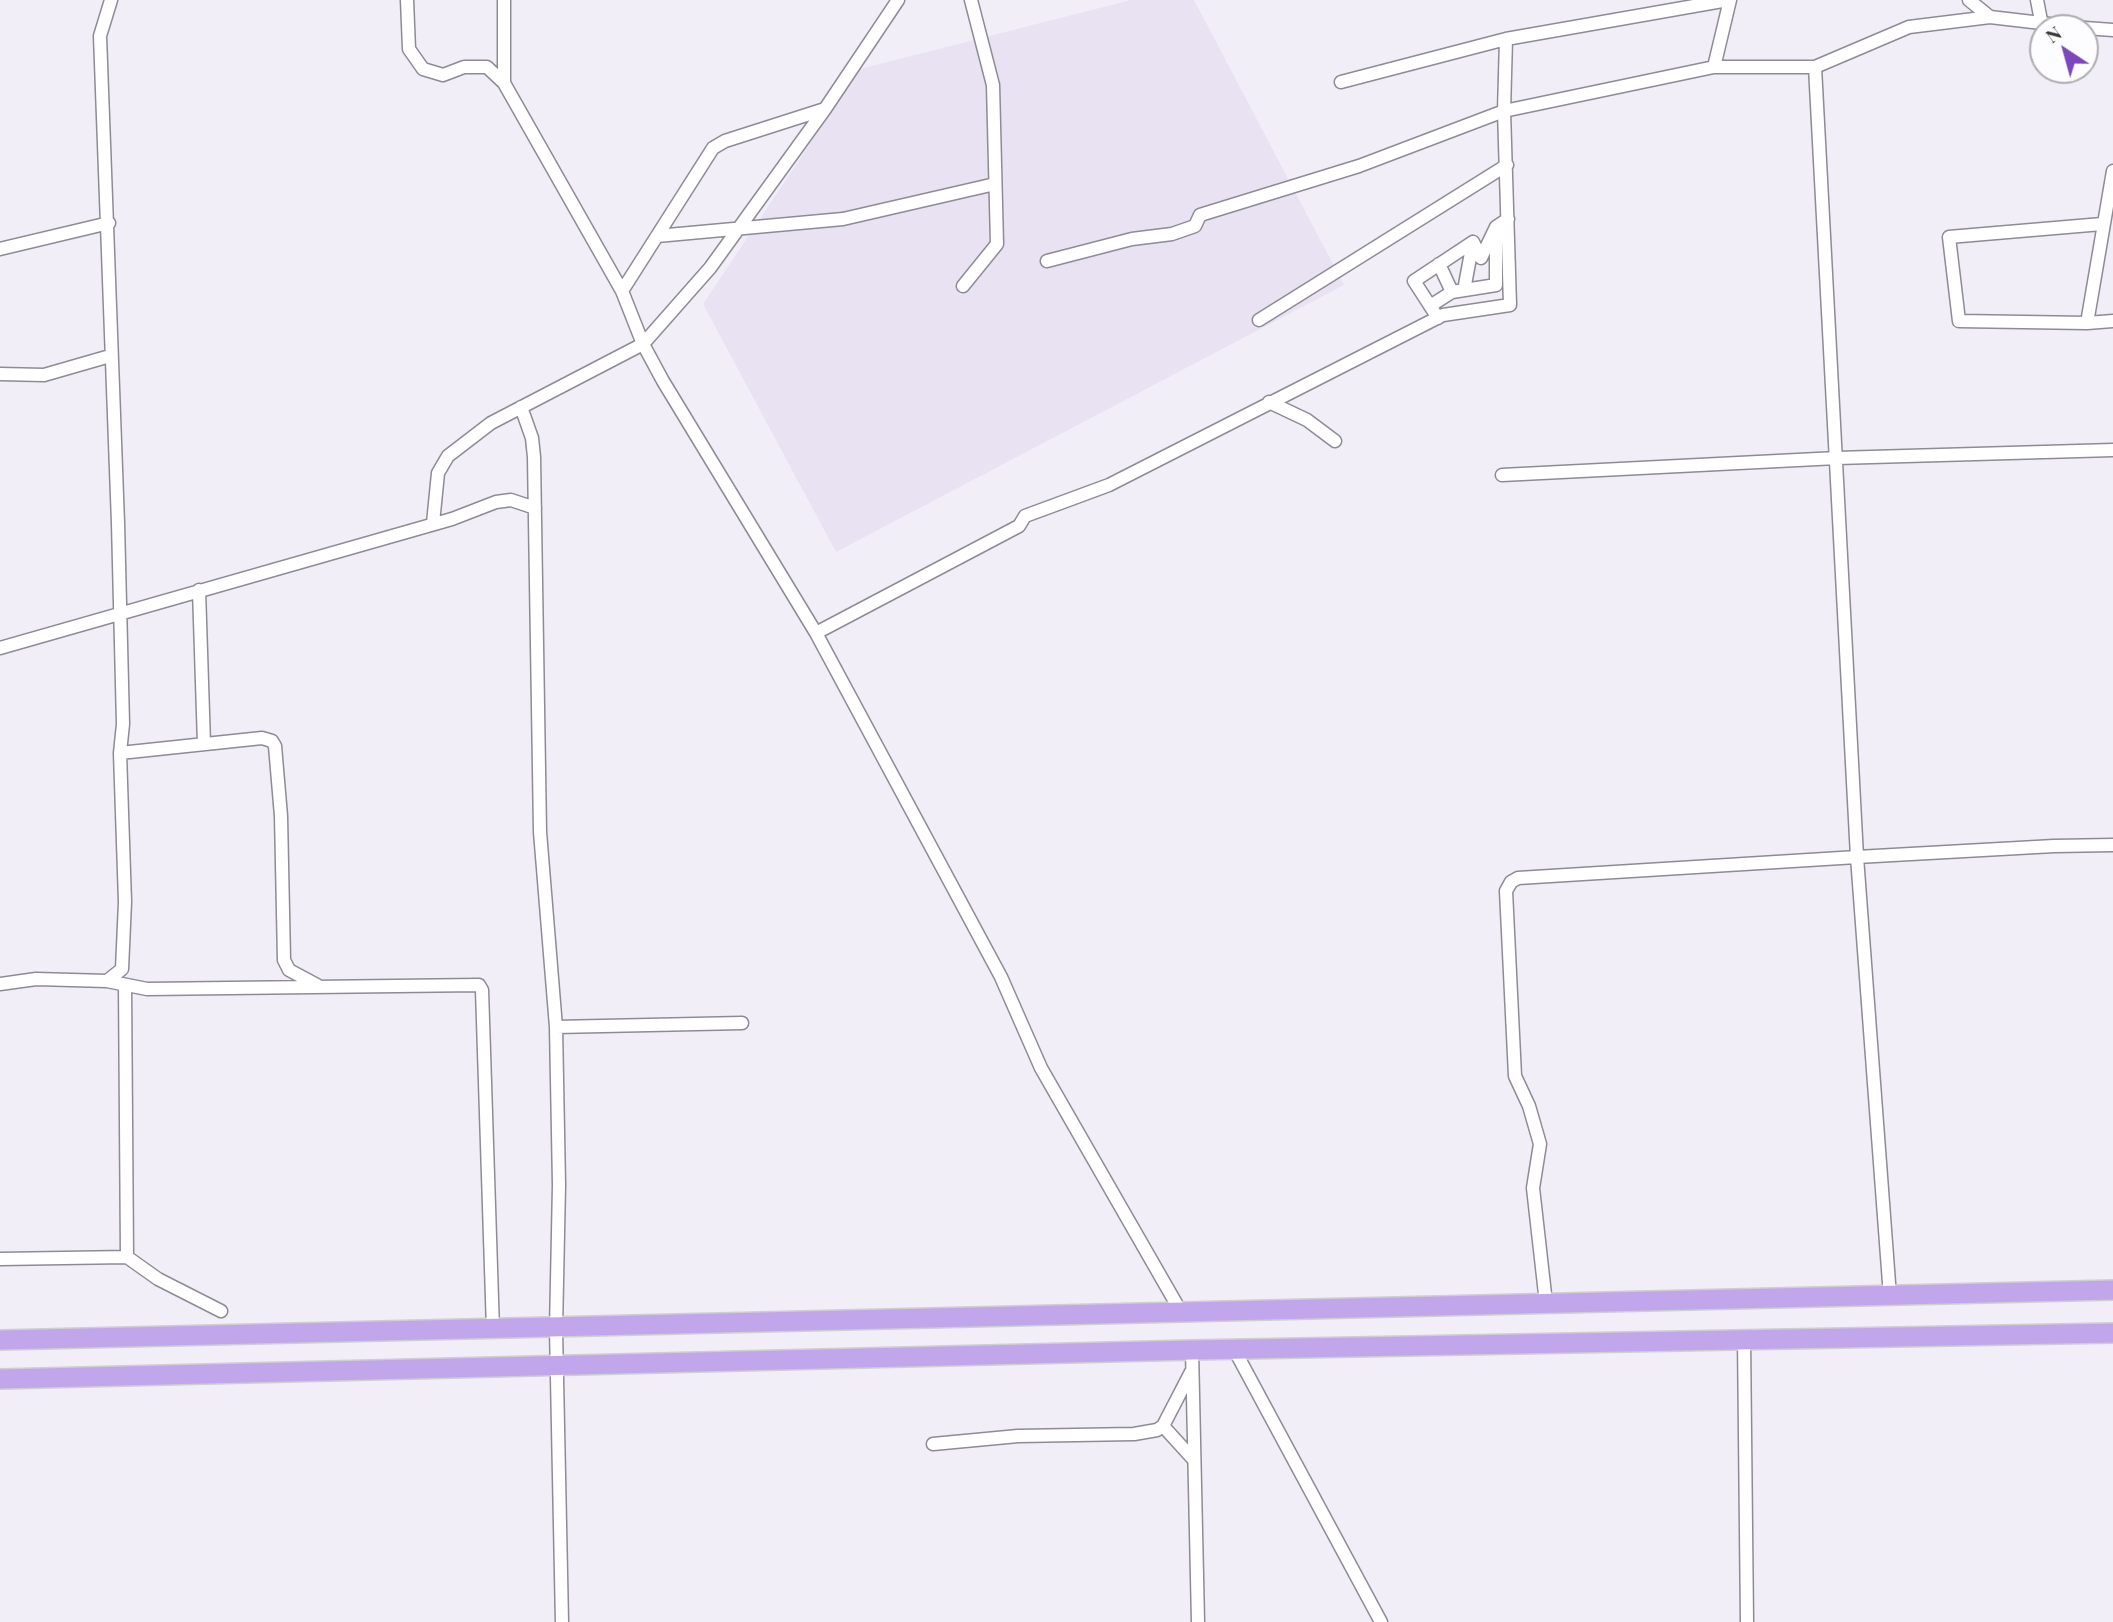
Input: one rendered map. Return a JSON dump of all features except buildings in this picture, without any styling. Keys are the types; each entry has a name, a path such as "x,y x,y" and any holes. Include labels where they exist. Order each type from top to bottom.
{"highway":[{"path":"0,1340 556,1329 2113,1290"},
{"path":"0,1380 1192,1349 2113,1333"}],"street":[{"path":"107,981 119,974 123,961 125,902 120,753 123,724 110,356 109,223 100,36 111,0"},
{"path":"407,0 409,49 422,69 443,75 464,67 487,67 504,83 622,291 643,344 816,634 1001,977 1041,1068 1181,1312"},
{"path":"504,0 504,83"},
{"path":"433,523 441,464 461,444 521,407 643,344 710,268 825,109 898,0"},
{"path":"963,286 997,244 993,85 971,0"},
{"path":"1341,82 1506,38 1729,0 1714,67"},
{"path":"1969,0 1990,18"},
{"path":"1047,261 1132,240 1172,234 1195,226 1200,215 1359,166 1504,111 1714,67 1815,67 1909,27 1990,18 2029,24"},
{"path":"816,634 1019,526 1025,516 1109,485 1438,318 1510,304 1504,111 1506,38"},
{"path":"1815,67 1857,857 1890,1296"},
{"path":"622,291 713,148 725,141 825,109"},
{"path":"1259,320 1507,165"},
{"path":"2087,323 2113,171"},
{"path":"657,236 741,226 843,219 995,184"},
{"path":"1473,242 1481,258 1496,227 1508,219"},
{"path":"0,249 109,223"},
{"path":"2102,224 1949,237 1959,321 2113,321"},
{"path":"1430,306 1458,291 1496,285 1496,227"},
{"path":"1438,318 1414,281 1473,242"},
{"path":"1458,291 1473,242"},
{"path":"1439,264 1458,291"},
{"path":"0,374 44,374 110,356"},
{"path":"1269,402 1307,420 1335,441"},
{"path":"521,407 532,438 540,832 556,1027 559,1185 556,1329 562,1622"},
{"path":"1502,475 1837,458 2113,450"},
{"path":"0,648 433,523 496,502 511,500 535,508"},
{"path":"199,590 204,744"},
{"path":"120,753 267,738 275,746 281,816 284,960 289,970 321,987"},
{"path":"1546,1303 1533,1188 1540,1144 1529,1106 1515,1076 1506,891 1511,882 1517,878 1857,857 2113,845"},
{"path":"0,984 36,979 107,981 147,989 475,984 482,990 493,1330"},
{"path":"125,985 127,1257"},
{"path":"556,1027 742,1023"},
{"path":"0,1259 127,1257 158,1279 221,1311"},
{"path":"1744,1339 1747,1622"},
{"path":"1192,1349 1198,1622"},
{"path":"1234,1349 1381,1622"},
{"path":"933,1444 1018,1436 1134,1434 1163,1426 1191,1372"},
{"path":"1163,1426 1194,1460"}],"shaded area":[{"path":"1131,0 1194,0 1344,285 836,552 703,304 860,69"}]}
